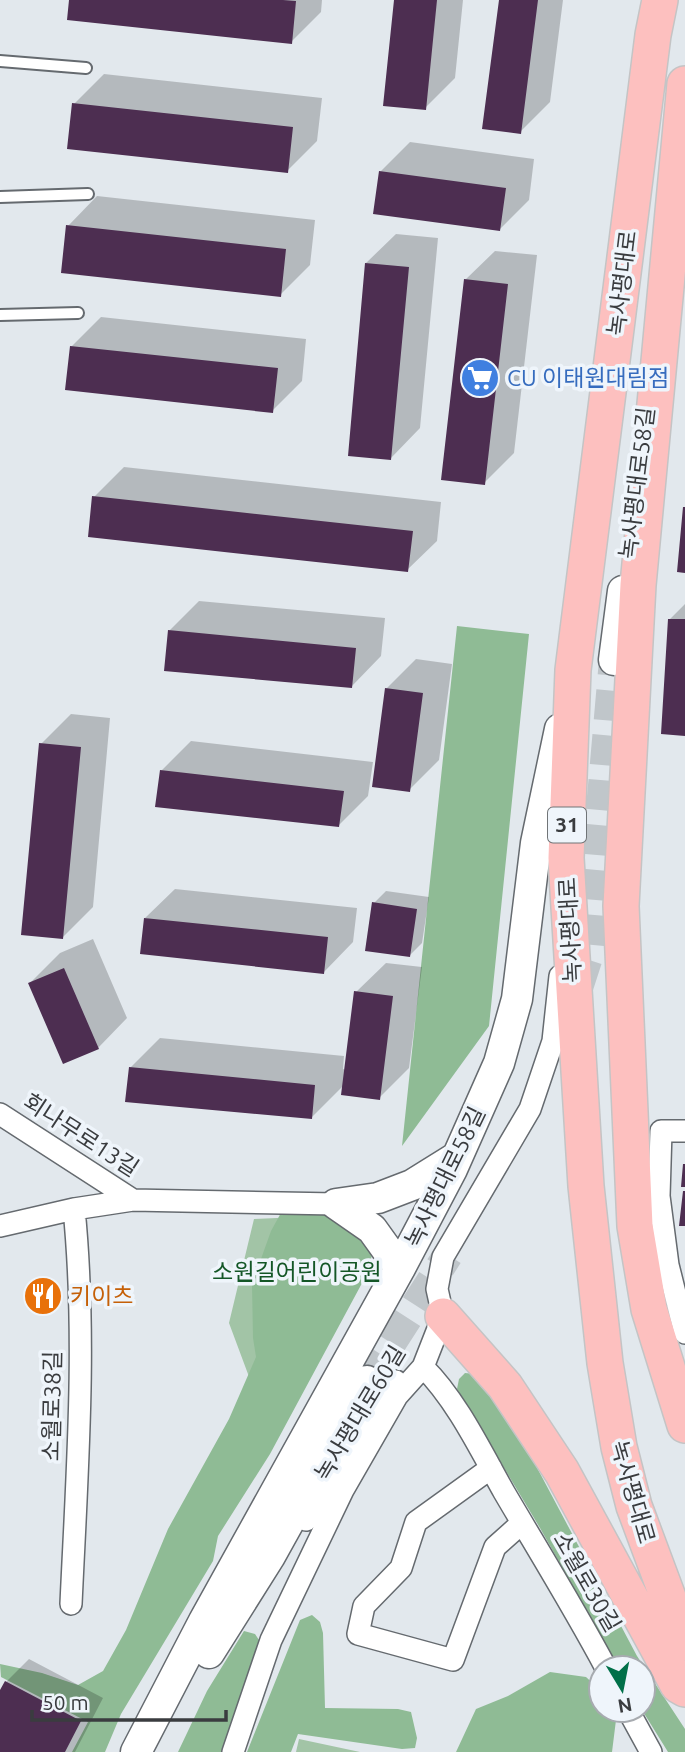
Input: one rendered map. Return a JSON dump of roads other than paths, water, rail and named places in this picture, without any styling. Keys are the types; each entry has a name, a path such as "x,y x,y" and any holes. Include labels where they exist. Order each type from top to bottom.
{"main road":[{"name":"녹사평대로","path":"660,0 653,35 573,670 566,858 586,1186 604,1363 619,1447 634,1506 685,1643"},
{"name":"녹사평대로","path":"685,84 638,585 621,906 635,1226 649,1309 685,1424"},
{"name":"녹사평대로58길","path":"614,660 674,180"},
{"name":"녹사평대로58길","path":"136,1752 211,1609 400,1268 457,1157 499,1063 517,999 536,843 573,670"},
{"path":"336,1204 378,1198 412,1185 457,1157"},
{"path":"336,1204 372,1229 400,1268"},
{"path":"443,1316 505,1386 562,1472 678,1685 685,1689"},
{"path":"154,1752 220,1633 270,1556 367,1381"},
{"path":"650,1554 666,1562 685,1564"}],"street":[{"name":"녹사평대로60길","path":"233,1752 271,1640 343,1490 397,1396 423,1367 443,1316 437,1289 443,1257 530,1110 553,1041 568,903"},
{"name":"회나무로13길","path":"0,1114 133,1200"},
{"path":"685,1131 662,1131 659,1196 677,1266 685,1333"},
{"path":"0,1226 74,1209 133,1200 336,1204"},
{"name":"소월로38길","path":"71,1605 80,1345 80,1267 74,1209"},
{"path":"270,1556 290,1546 387,1385 423,1367"},
{"name":"소월로30길","path":"423,1367 439,1382 564,1591 598,1654"},
{"name":"소월로30길","path":"491,1468 416,1522 401,1568 364,1606 358,1634 453,1660 495,1547 522,1523"},
{"path":"636,1724 651,1752"}],"lane":[{"path":"0,61 86,68"},
{"path":"0,197 88,194"},
{"path":"0,315 78,313"}],"tunnel":[{"path":"578,988 588,957 614,660"},
{"path":"367,1381 448,1255"}],"place":[{"name":"CU 이태원대림점","path":"480,378"},
{"name":"키이츠","path":"43,1296"}],"park label":[{"name":"소원길어린이공원","path":"297,1272"}]}
